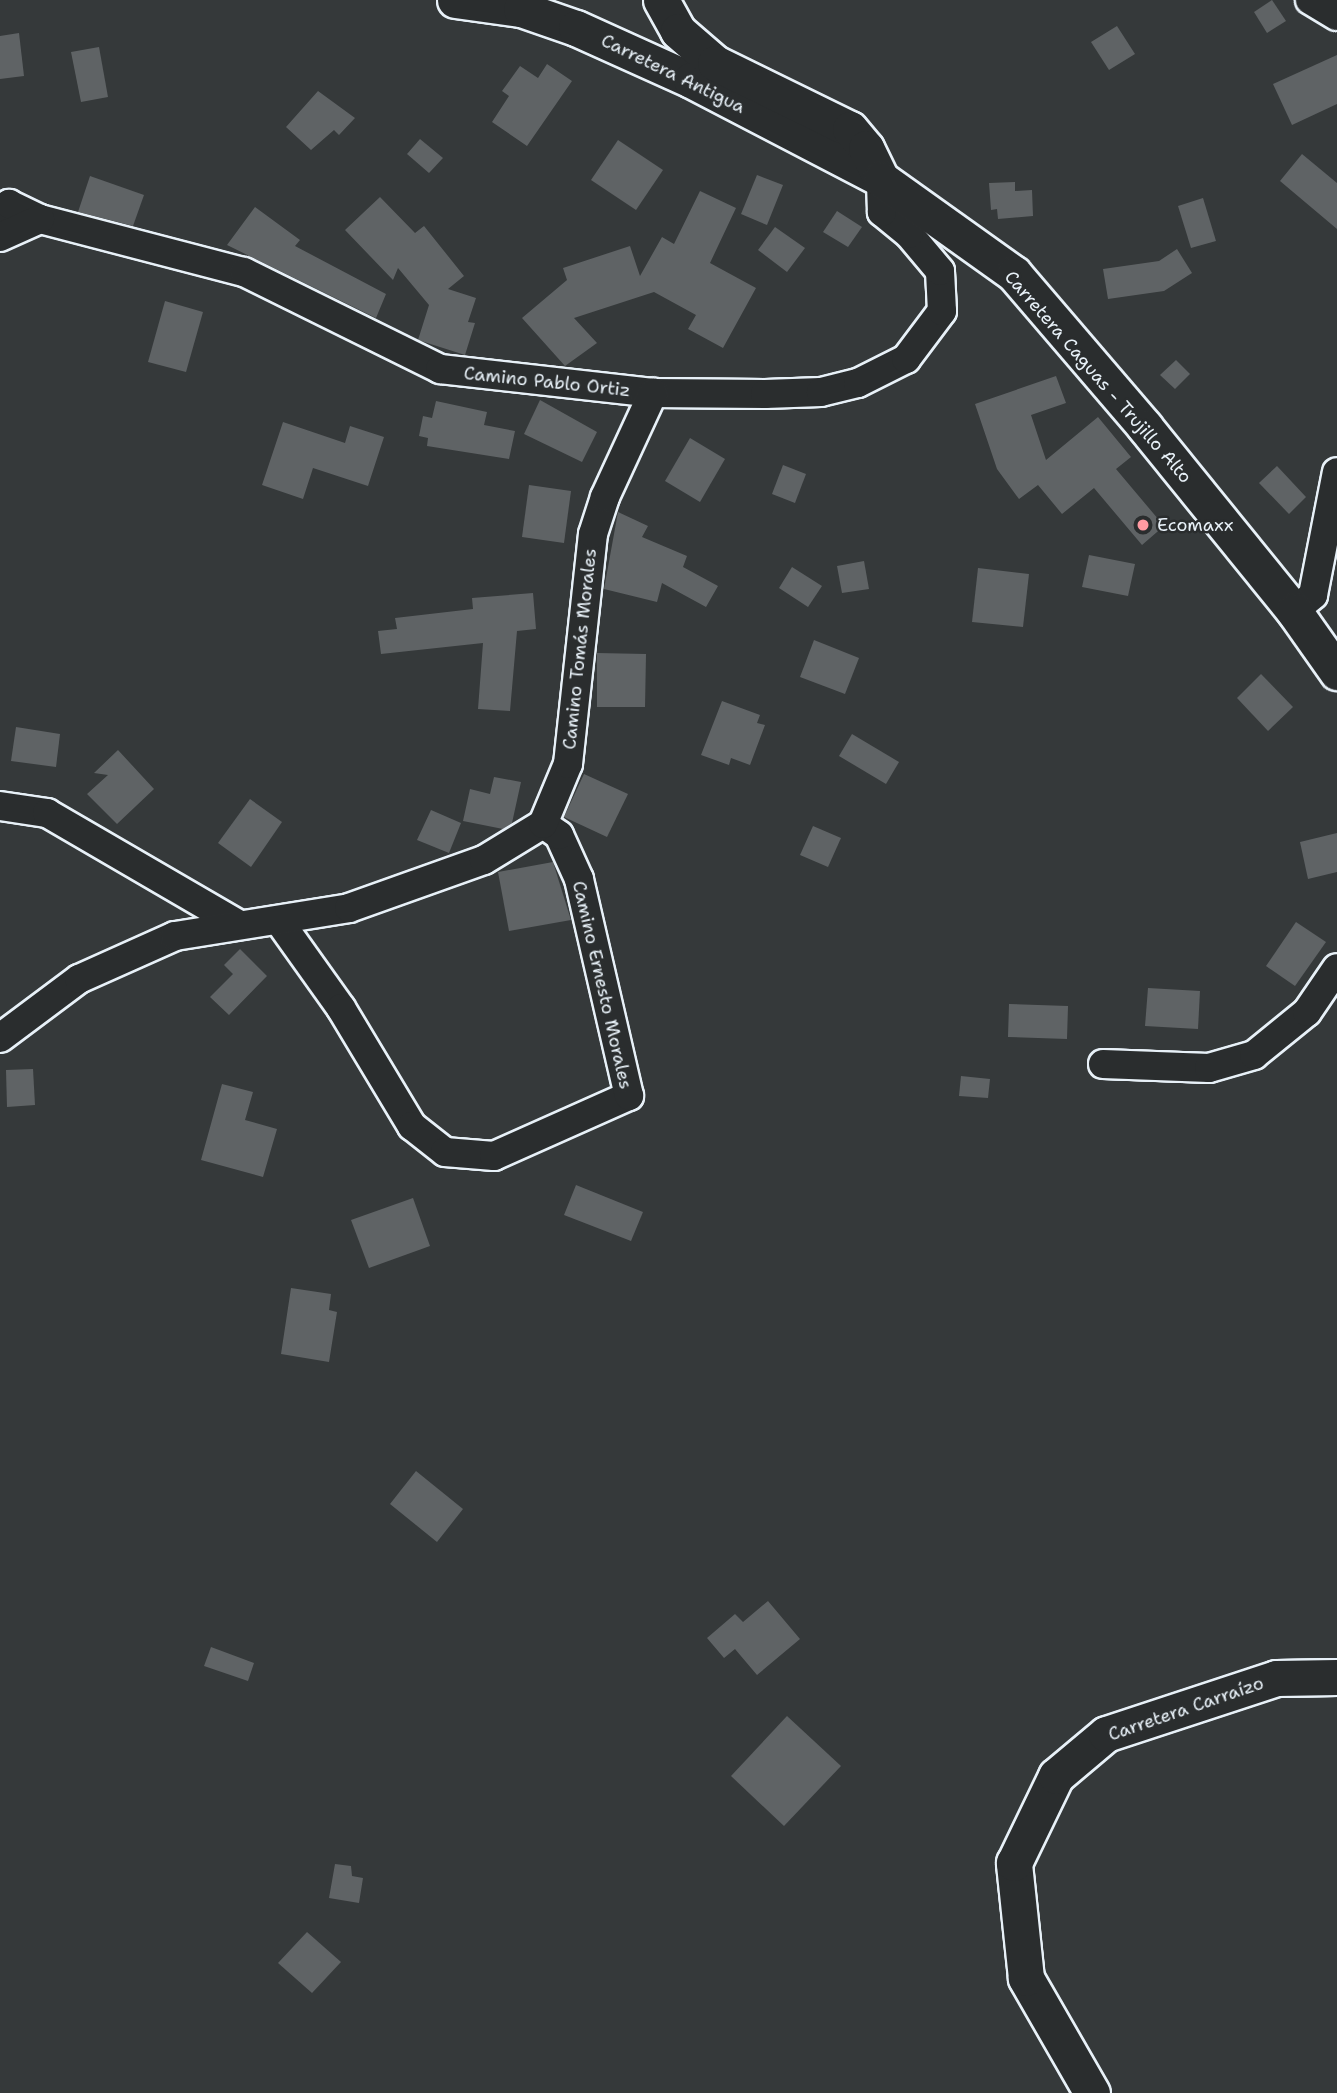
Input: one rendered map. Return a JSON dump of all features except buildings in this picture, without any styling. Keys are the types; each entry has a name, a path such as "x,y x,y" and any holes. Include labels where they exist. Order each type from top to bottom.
{"street":[{"name":"Carretera Antigua","path":"454,0 521,9 576,27 691,80 881,179"},
{"name":"Carretera Caguas - Trujillo Alto","path":"661,0 678,31 715,63 850,129 866,148 881,179 1014,274 1331,653"},
{"path":"1310,0 1337,16"},
{"name":"Camino Pablo Ortiz","path":"3,205 40,219 244,272 440,369 653,393 821,392 858,383 906,359 942,310 940,271 909,234 883,212 881,179"},
{"path":"0,237 40,219"},
{"name":"Camino Tomás Morales","path":"543,824 568,764 593,534 605,497 653,393"},
{"path":"1294,611 1313,594 1337,472"},
{"path":"0,806 47,813 238,924"},
{"path":"0,1038 79,979 175,936 349,908 484,860 543,824"},
{"name":"Camino Ernesto Morales","path":"279,921 341,1008 412,1126 445,1152 494,1156 629,1096 579,879 559,835 543,824"},
{"path":"1103,1064 1209,1068 1254,1055 1307,1013 1337,968"},
{"name":"Carretera Carraízo","path":"1092,2093 1027,1978 1014,1863 1056,1776 1106,1734 1276,1678 1337,1677"}],"place":[{"name":"Ecomaxx","path":"1143,525"}]}
